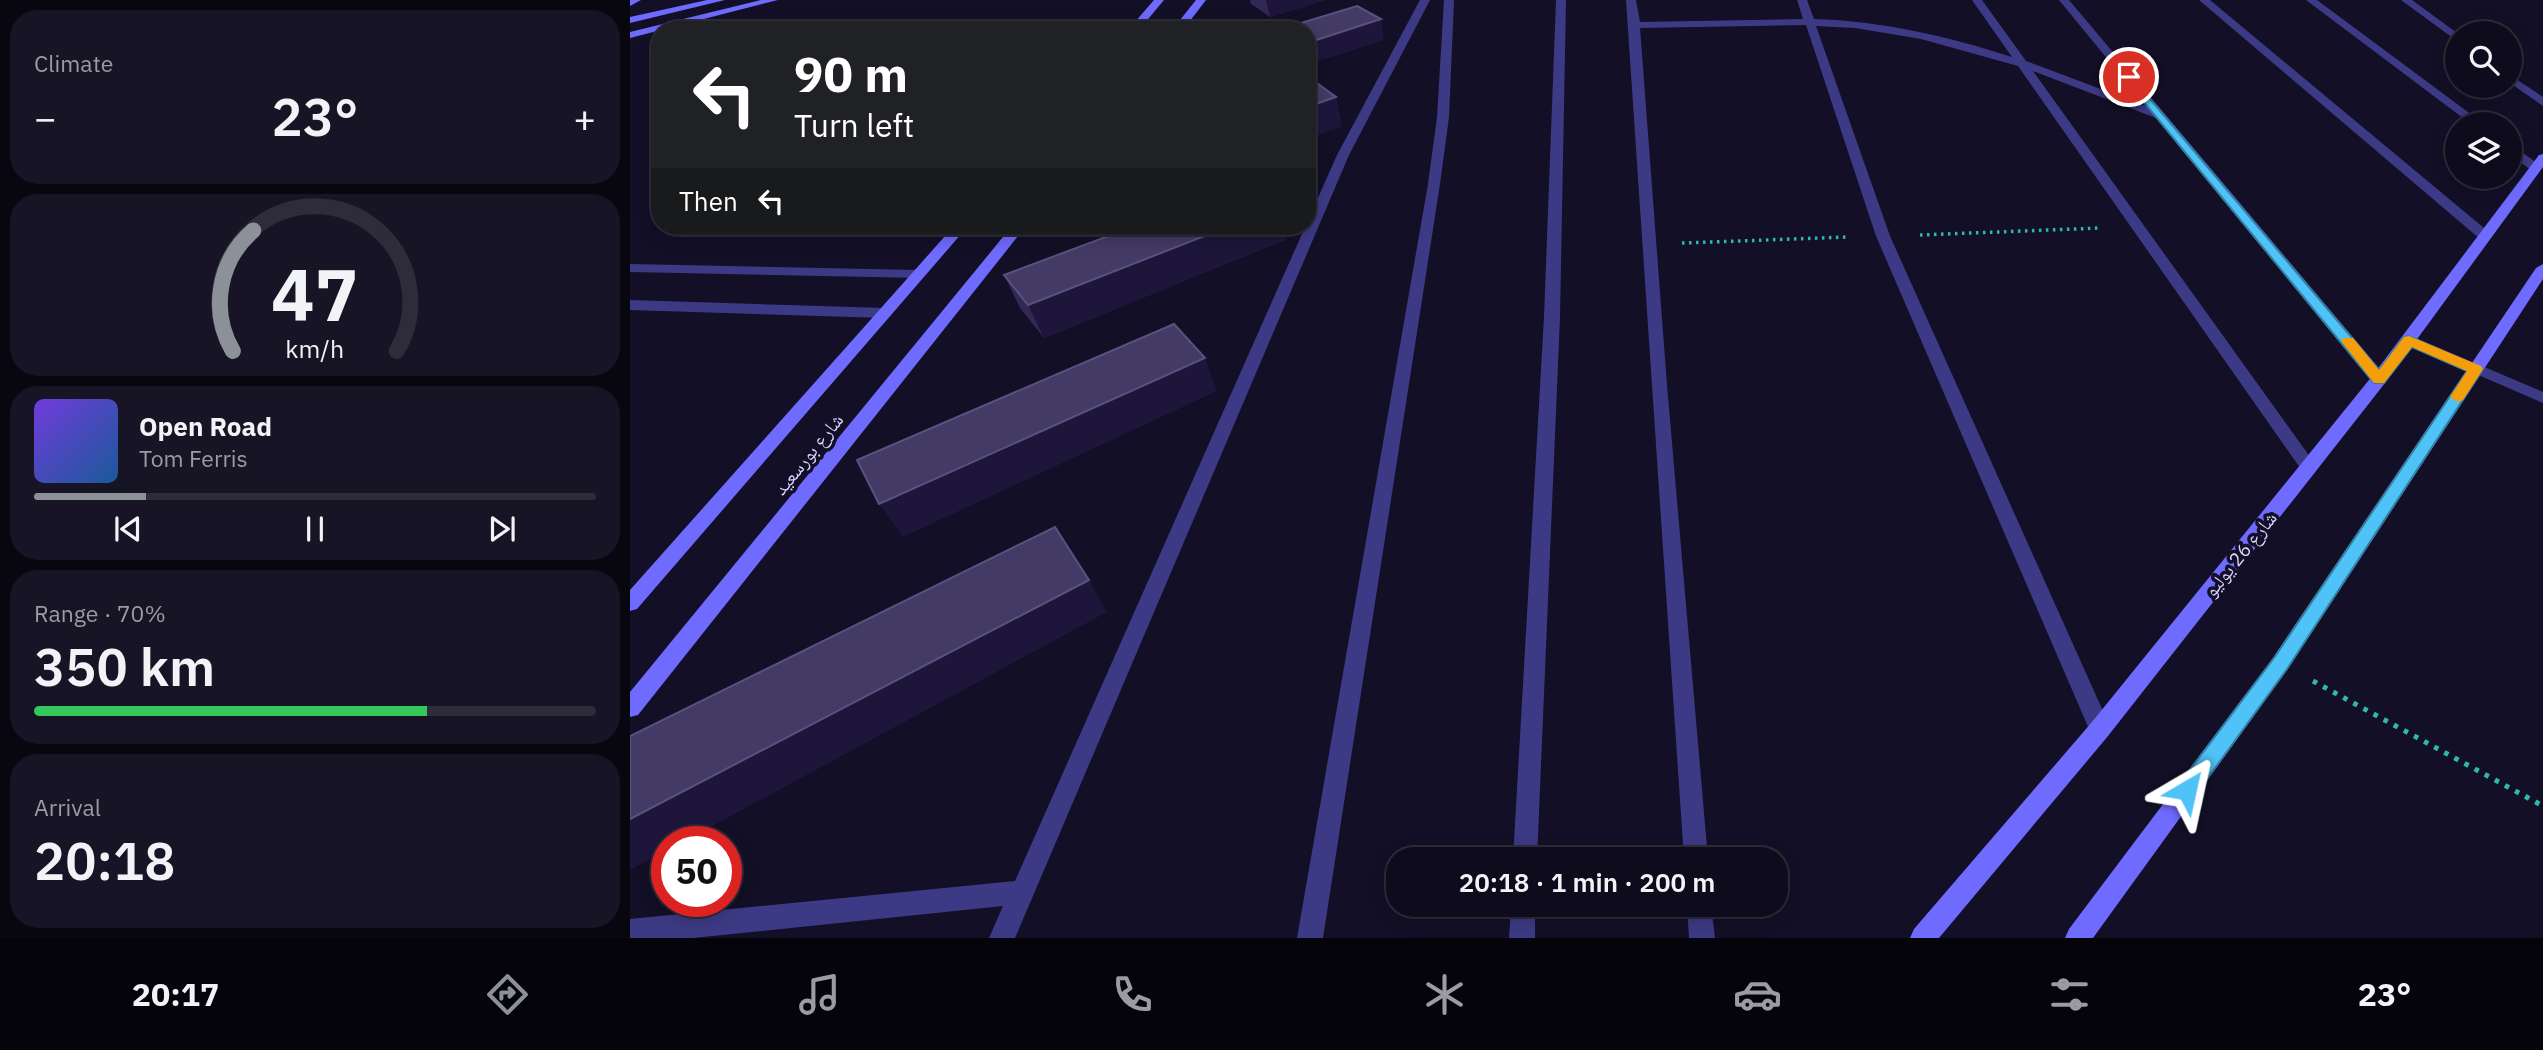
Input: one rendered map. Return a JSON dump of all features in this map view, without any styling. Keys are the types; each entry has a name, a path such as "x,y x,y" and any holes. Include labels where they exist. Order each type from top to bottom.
{"main road":[{"path":"630,4 636,0"},
{"path":"630,20 720,0"},
{"path":"687,21 773,0"},
{"path":"1141,21 1159,0"},
{"path":"1184,21 1201,0"},
{"path":"630,35 651,30"},
{"name":"شارع 26 يوليو","path":"1923,938 2100,729 2309,468 2409,340 2539,163"},
{"name":"شارع بورسعيد","path":"630,603 953,235"},
{"name":"شارع بورسعيد","path":"630,708 1012,235"},
{"path":"2078,938 2280,664 2543,268"}],"street":[{"path":"1316,217 1343,155 1425,0"},
{"path":"1310,938 1434,184 1443,117 1449,0"},
{"path":"1526,847 1551,331 1561,0"},
{"path":"1631,0 1635,25 1659,384 1695,847"},
{"path":"1802,0 1883,236 2100,729"},
{"path":"1977,0 2025,64 2136,227 2309,468"},
{"path":"2064,0 2379,379"},
{"path":"2204,0 2485,236"},
{"path":"2311,0 2462,112"},
{"path":"2406,0 2445,29"},
{"path":"1635,25 1811,22 1898,32 2025,64 2161,116"},
{"path":"2522,87 2543,103"},
{"path":"2522,154 2539,163"},
{"path":"1002,938 1308,235"},
{"path":"630,268 919,274"},
{"path":"630,305 885,313"},
{"path":"2409,340 2543,397"},
{"path":"630,932 1023,892"},
{"path":"1521,938 1522,917"},
{"path":"1700,917 1702,938"}],"path":[{"path":"2280,664 2543,806"}],"building":[{"path":"1357,6 1381,19 1316,40 1316,21 1308,21"},
{"path":"1316,82 1336,97 1316,104"},
{"path":"1111,235 1207,235 1028,305 1004,275"},
{"path":"1174,324 1205,358 879,504 857,460"},
{"path":"1055,527 1089,580 630,819 630,736"}],"slow traffic":[{"path":"2348,341 2379,379 2409,340 2476,369 2458,397"}],"route":[{"path":"2129,77 2379,379 2409,340 2476,369 2280,664 2187,790"}]}
